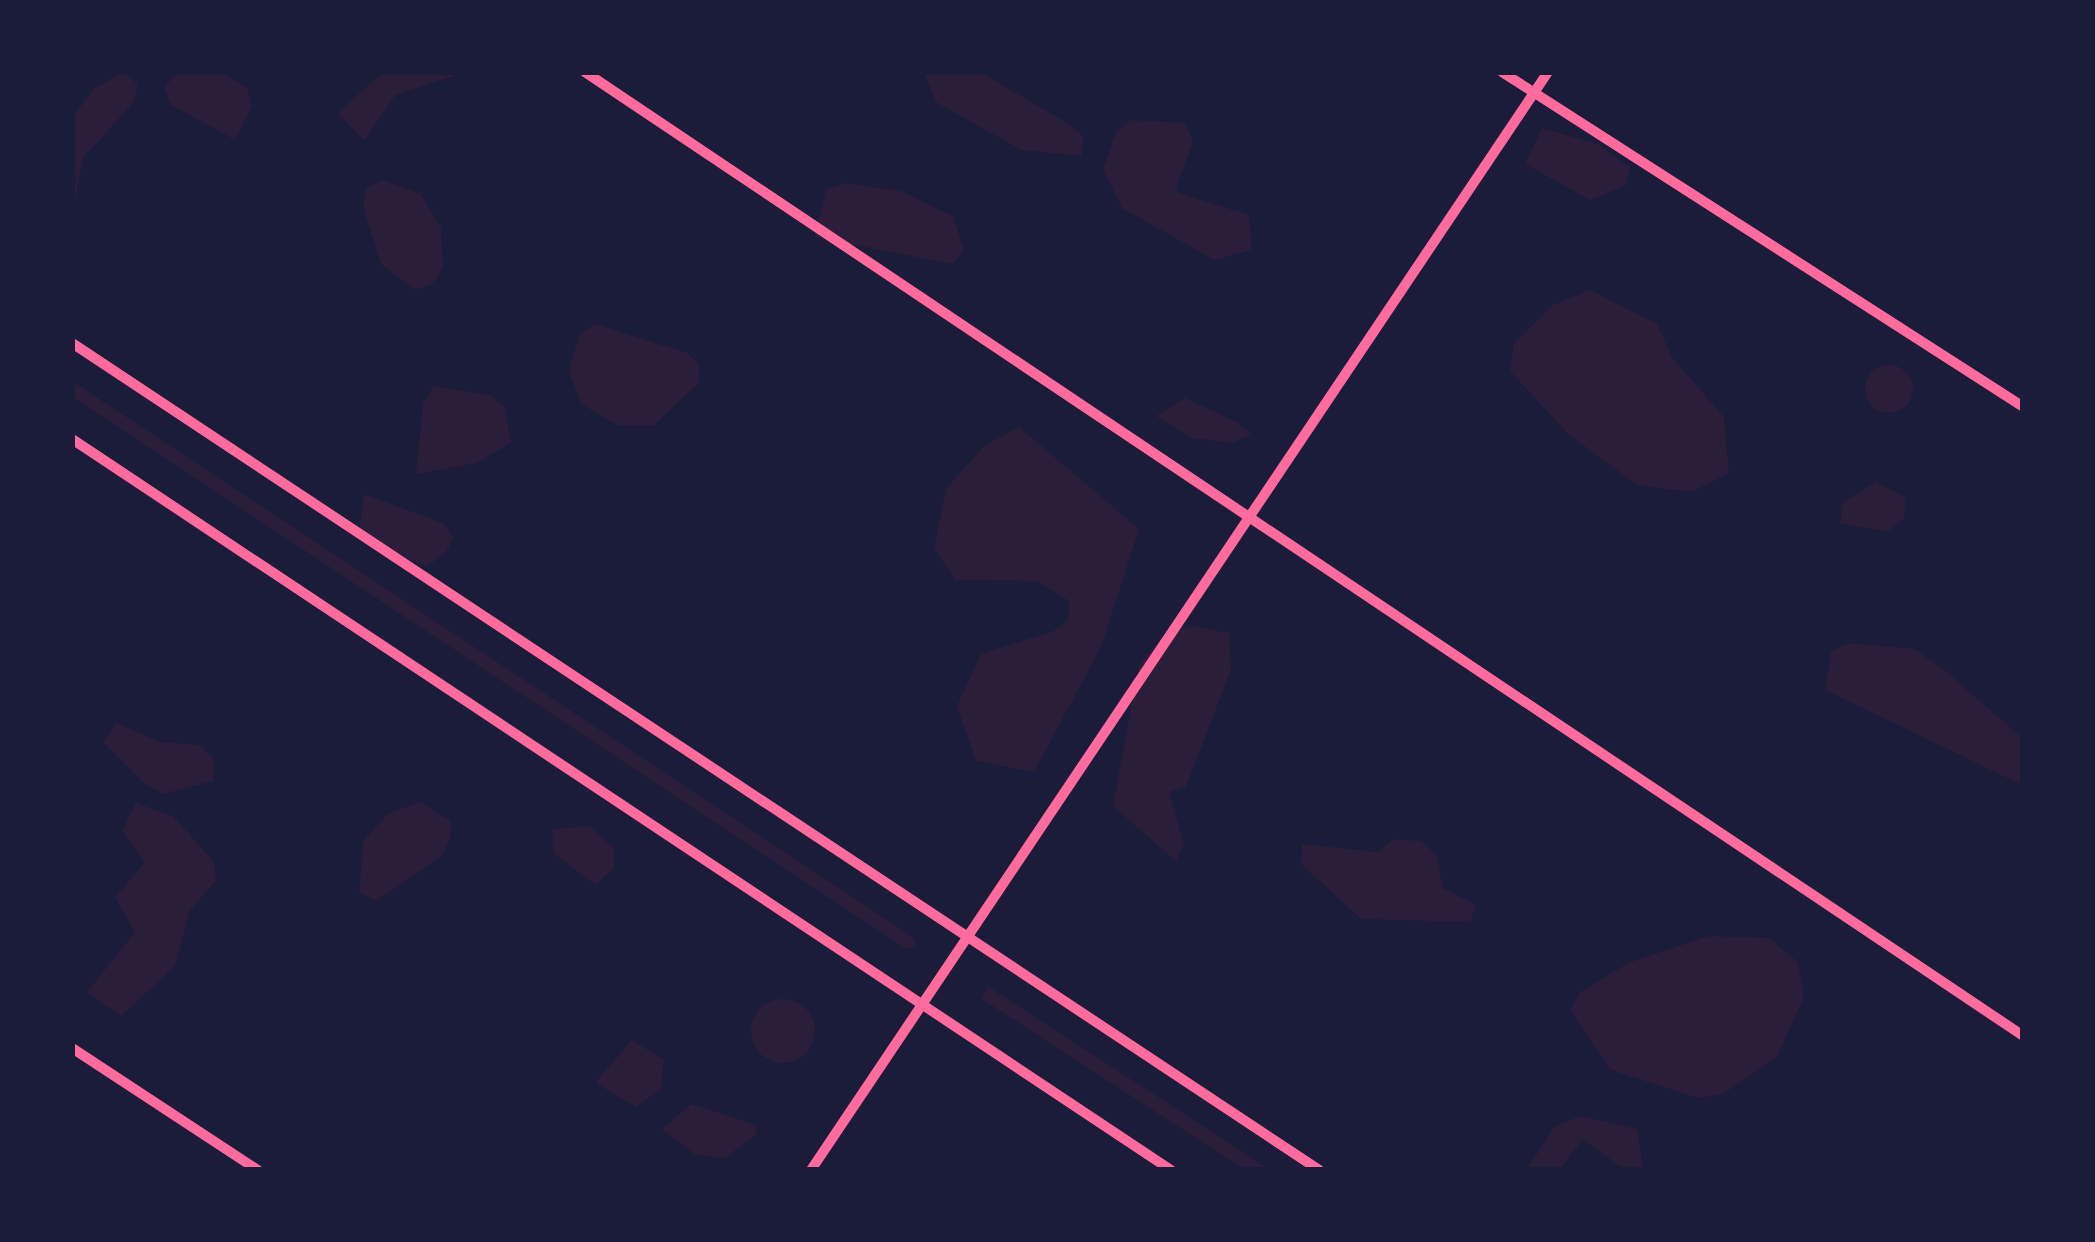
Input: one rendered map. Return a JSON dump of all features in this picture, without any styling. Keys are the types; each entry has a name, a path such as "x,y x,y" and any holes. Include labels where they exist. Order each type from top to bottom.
{"street":[{"path":"585,72 2022,1035"},
{"path":"1502,72 2022,406"},
{"path":"811,1170 1548,72"},
{"path":"72,343 1319,1170"},
{"path":"72,440 1171,1170"},
{"path":"72,1048 258,1170"}],"shaded area":[{"path":"123,72 138,84 134,102 83,158 73,213 73,117 93,89"},
{"path":"382,72 464,73 396,94 364,141 338,113"},
{"path":"176,73 222,73 247,88 252,106 235,140 171,105 164,88"},
{"path":"924,73 982,73 1084,137 1081,156 1021,150 936,102"},
{"path":"1131,120 1185,123 1193,141 1175,192 1249,215 1252,250 1214,260 1122,208 1103,170 1116,132"},
{"path":"1542,128 1598,144 1630,167 1625,186 1590,200 1525,164"},
{"path":"383,180 421,194 441,228 443,268 432,284 415,290 381,264 363,207 366,188"},
{"path":"845,183 901,191 953,216 964,250 952,264 815,237 826,189"},
{"path":"1590,290 1657,324 1672,357 1724,417 1729,473 1692,492 1637,485 1568,434 1510,371 1514,343 1553,305"},
{"path":"595,324 687,353 700,365 699,383 654,425 617,425 581,404 569,371 579,335"},
{"path":"1889,365 1906,372 1913,389 1906,406 1889,413 1872,406 1865,389 1872,372"},
{"path":"72,381 913,937 916,946 906,949 73,397"},
{"path":"434,386 490,395 505,407 511,443 477,463 416,474 423,403"},
{"path":"1185,398 1237,422 1251,434 1233,443 1192,438 1156,416"},
{"path":"1019,427 1139,529 1101,647 1034,772 976,761 957,706 981,654 1054,631 1068,620 1069,601 1037,581 956,580 934,548 946,489 984,446"},
{"path":"1876,482 1906,498 1904,518 1888,532 1840,523 1842,503"},
{"path":"364,494 443,523 454,537 445,554 427,566 374,545 359,531"},
{"path":"1192,626 1229,633 1231,670 1186,787 1169,792 1184,844 1176,861 1113,806 1139,665 1165,634"},
{"path":"1849,643 1915,649 1948,673 2022,738 2022,785 1825,690 1831,651"},
{"path":"117,723 160,742 200,745 214,759 213,781 163,794 145,784 103,742"},
{"path":"421,802 451,822 450,839 442,856 376,901 359,892 363,842 387,814"},
{"path":"136,803 173,816 214,862 216,881 190,910 175,966 121,1016 87,992 135,932 115,897 145,862 122,831"},
{"path":"590,826 614,848 614,868 596,885 553,853 552,829"},
{"path":"1393,839 1421,841 1436,854 1443,888 1476,905 1470,922 1361,919 1301,864 1302,844 1378,852"},
{"path":"1709,936 1769,938 1798,962 1804,997 1777,1057 1723,1094 1698,1098 1611,1070 1570,1010 1579,993 1628,963"},
{"path":"989,987 1266,1167 1245,1170 981,999"},
{"path":"783,999 806,1008 815,1031 806,1054 783,1063 760,1054 751,1031 760,1008"},
{"path":"632,1040 664,1060 661,1089 636,1107 595,1083"},
{"path":"691,1104 756,1125 757,1134 725,1158 695,1155 662,1129"},
{"path":"1581,1116 1637,1129 1643,1167 1623,1169 1583,1139 1560,1169 1527,1169 1555,1126"}]}
